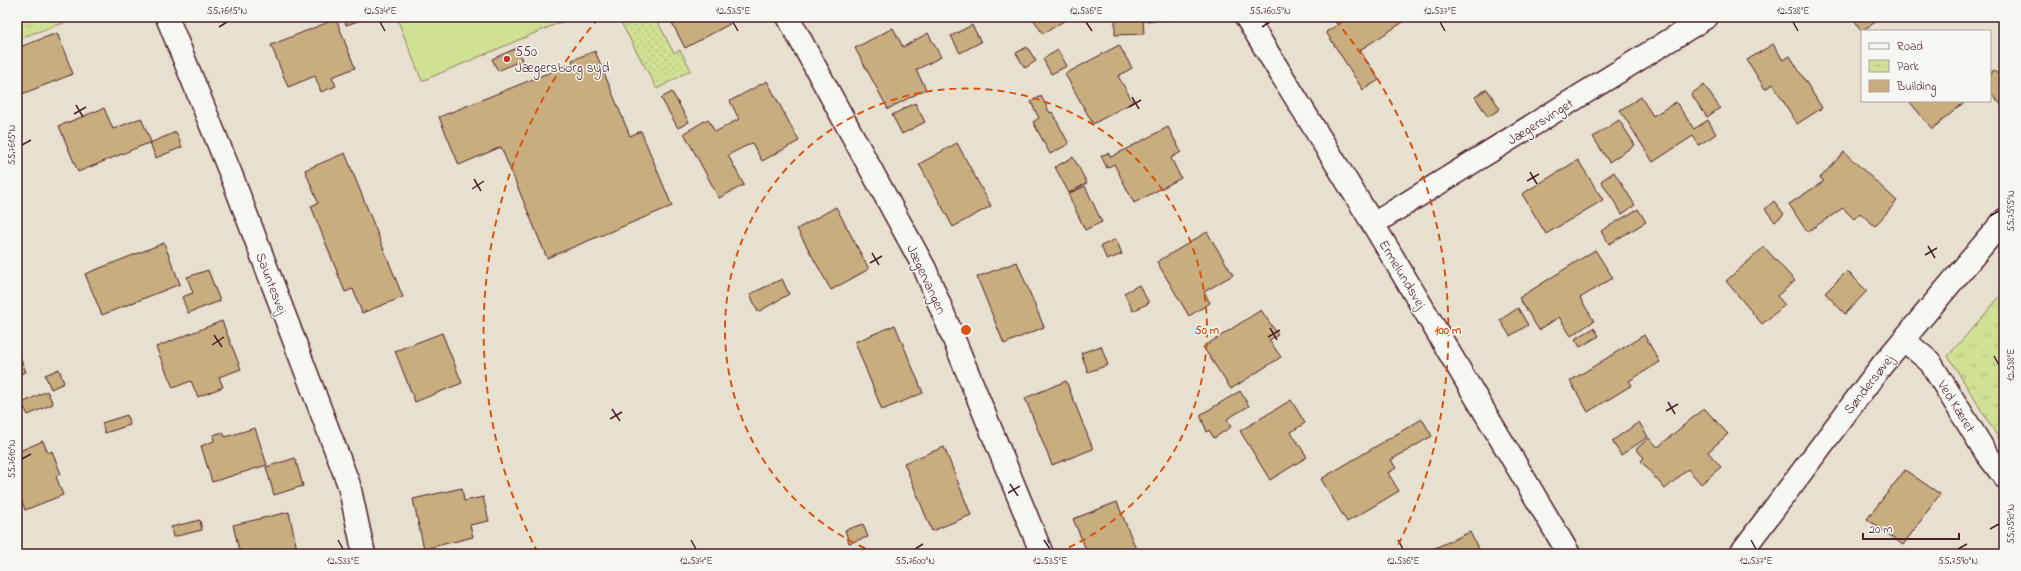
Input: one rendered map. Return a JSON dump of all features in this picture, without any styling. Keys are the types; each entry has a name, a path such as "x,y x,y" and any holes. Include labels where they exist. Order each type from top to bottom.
{"street":[{"name":"Sauntesvej","path":"167,17 232,177 349,485 364,554"},
{"name":"Jægervangen","path":"788,17 926,269 1042,554"},
{"name":"Ermelundsvej","path":"1246,17 1373,224 1568,554"},
{"name":"Jægersvinget","path":"1373,224 1707,17"},
{"name":"Søndersøvej","path":"1740,554 1882,365 2004,220"},
{"name":"Ved Kæret","path":"1904,340 1930,362 1986,453 2004,477"}],"green space":[{"path":"17,17 81,17 17,39"},
{"path":"407,17 573,17 422,81 398,21"},
{"path":"618,17 655,17 674,53 680,50 691,70 657,89"},
{"path":"2004,292 2004,447 1948,356"}],"building":[{"path":"344,17 366,17 367,18 346,25"},
{"path":"669,17 727,17 730,24 685,48"},
{"path":"1032,17 1070,17 1043,34"},
{"path":"1141,17 1169,17 1169,20 1143,21 1144,34 1115,35 1115,20 1141,20"},
{"path":"1350,17 1411,17 1360,50 1379,80 1363,90 1326,32"},
{"path":"1853,17 1884,17 1861,30"},
{"path":"336,19 355,68 332,77 336,86 321,92 315,76 288,87 271,45"},
{"path":"972,25 981,42 960,53 951,36"},
{"path":"893,28 903,47 928,33 941,57 916,70 926,89 888,109 855,48"},
{"path":"57,33 73,74 17,96 17,48"},
{"path":"1773,44 1783,60 1790,56 1822,108 1797,124 1773,84 1765,89 1747,60"},
{"path":"1119,45 1132,68 1118,76 1133,102 1093,124 1065,74"},
{"path":"1027,47 1036,61 1025,68 1016,53"},
{"name":"550 Jægersborg syd","path":"517,48 522,60 498,71 492,59"},
{"path":"1058,50 1067,66 1051,74 1043,59"},
{"path":"595,51 630,136 641,131 672,206 547,258 501,147 459,165 439,117 573,63 572,60"},
{"path":"1994,70 2004,81 2004,108 1991,93 1991,72"},
{"path":"767,81 799,141 762,161 752,143 728,155 744,185 719,198 684,133 708,119 715,132 739,119 730,101"},
{"path":"1704,85 1720,108 1707,117 1691,94"},
{"path":"1487,89 1500,109 1488,117 1475,97"},
{"path":"672,92 689,122 678,128 661,98"},
{"path":"1041,96 1050,113 1052,112 1069,144 1050,154 1033,122 1039,118 1031,102"},
{"path":"1641,97 1653,116 1676,102 1694,129 1708,120 1716,134 1699,145 1693,136 1653,162 1620,110"},
{"path":"1910,102 1965,102 1932,129"},
{"path":"915,103 925,122 902,134 892,115"},
{"path":"104,108 113,129 141,118 151,142 78,172 59,126"},
{"path":"1619,120 1635,145 1609,162 1593,137"},
{"path":"1168,127 1181,152 1171,158 1181,178 1134,203 1114,164 1107,168 1101,156 1108,153 1111,157"},
{"path":"176,132 182,147 156,158 150,143"},
{"path":"957,143 991,206 953,227 919,164"},
{"path":"1844,152 1897,201 1875,226 1860,213 1854,219 1843,208 1807,232 1789,204 1824,181 1820,178"},
{"path":"345,153 403,297 362,313 353,289 345,292 311,206 318,203 305,170"},
{"path":"1073,157 1087,183 1069,193 1055,167"},
{"path":"1578,160 1603,200 1546,234 1522,194"},
{"path":"1614,172 1635,205 1622,214 1601,181"},
{"path":"1085,186 1102,222 1085,230 1068,194"},
{"path":"1774,201 1784,214 1775,222 1765,209"},
{"path":"836,207 869,269 831,290 797,229"},
{"path":"1638,209 1646,222 1609,244 1601,231"},
{"path":"1207,232 1233,275 1204,292 1210,303 1189,316 1157,262"},
{"path":"1116,239 1122,254 1107,260 1101,246"},
{"path":"164,243 180,284 102,315 85,274"},
{"path":"1764,247 1795,281 1777,296 1785,305 1762,324 1726,281"},
{"path":"1595,250 1613,278 1580,298 1594,321 1571,336 1559,317 1539,330 1519,298"},
{"path":"1017,262 1044,327 1004,344 977,277"},
{"path":"208,270 220,301 188,313 182,297 193,293 187,277"},
{"path":"1847,271 1867,291 1845,314 1825,293"},
{"path":"782,279 789,294 758,312 750,294"},
{"path":"1139,285 1149,303 1133,311 1124,293"},
{"path":"1518,308 1528,325 1510,336 1500,320"},
{"path":"1261,310 1278,335 1269,340 1281,357 1231,389 1203,347"},
{"path":"222,321 241,369 219,377 223,387 198,397 191,381 173,388 156,347"},
{"path":"895,325 923,393 882,410 855,342"},
{"path":"1594,328 1599,336 1580,347 1575,339"},
{"path":"442,333 462,383 415,402 395,351"},
{"path":"1644,335 1660,362 1629,381 1632,385 1588,412 1570,381"},
{"path":"1101,346 1108,365 1088,372 1081,353"},
{"path":"17,350 26,372 17,375"},
{"path":"59,369 64,383 51,389 45,375"},
{"path":"1066,381 1093,449 1052,465 1025,398"},
{"path":"47,391 53,404 28,415 22,403"},
{"path":"1240,391 1249,406 1227,419 1231,427 1214,438 1209,430 1207,432 1200,415"},
{"path":"1291,400 1305,423 1291,432 1307,457 1270,480 1240,431"},
{"path":"1704,408 1728,434 1708,452 1721,467 1701,484 1688,469 1665,489 1641,461 1644,458 1636,449 1649,438 1658,447"},
{"path":"127,415 130,425 105,433 102,423"},
{"path":"1422,419 1432,436 1391,460 1396,468 1388,473 1399,491 1347,522 1321,479"},
{"path":"1639,422 1648,437 1621,455 1612,441"},
{"path":"255,428 267,465 212,482 201,446 214,441 213,435 223,432 225,437"},
{"path":"43,441 48,453 52,451 61,474 56,476 63,495 25,510 17,489 17,452"},
{"path":"944,447 971,515 932,531 904,463"},
{"path":"295,458 303,486 274,495 266,467"},
{"path":"1905,470 1940,494 1903,545 1867,519"},
{"path":"462,488 464,501 483,497 489,521 470,525 473,537 424,549 413,499"},
{"path":"1117,502 1138,554 1088,554 1073,519"},
{"path":"289,512 298,554 240,554 233,525"},
{"path":"200,520 202,530 173,537 171,527"},
{"path":"863,524 868,537 849,543 845,530"},
{"path":"1470,532 1481,554 1435,554 1433,549"}],"place":[{"name":"550 Jægersborg syd","path":"507,59"}]}
